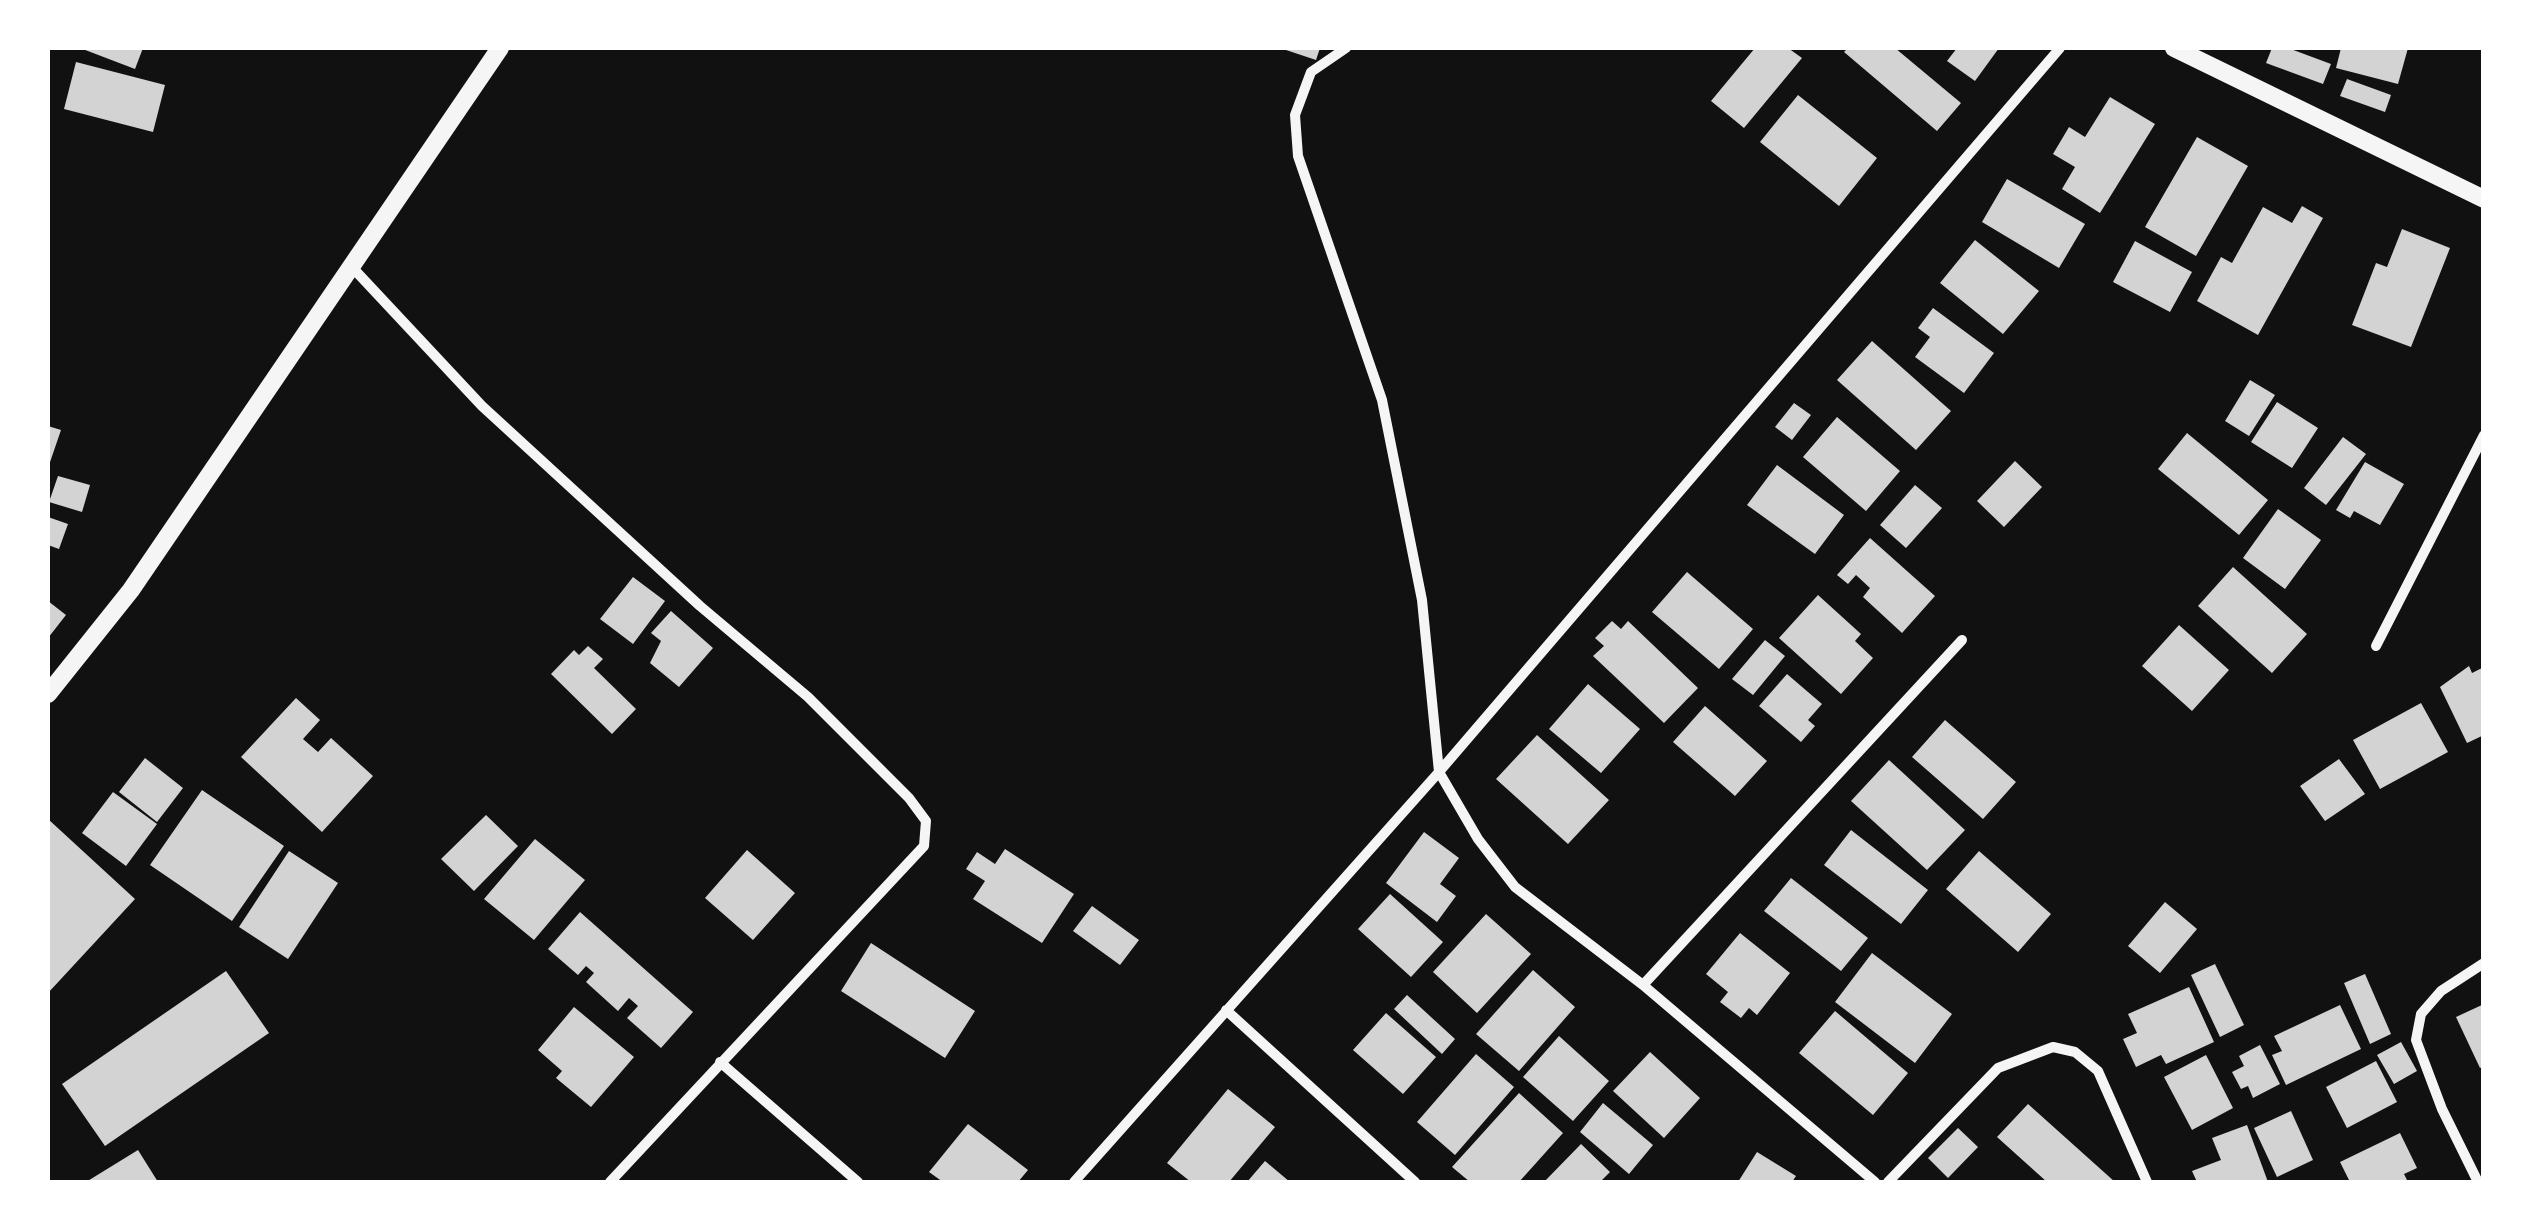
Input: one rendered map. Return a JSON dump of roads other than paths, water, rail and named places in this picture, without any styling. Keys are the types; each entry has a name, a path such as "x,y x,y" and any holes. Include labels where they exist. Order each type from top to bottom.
{"street":[{"path":"48,694 131,590 500,48"},
{"path":"1346,48 1311,72 1295,116 1298,156 1382,400 1422,600 1439,772 1478,839 1515,888 1643,985 1875,1182"},
{"path":"1074,1182 1439,772 2060,48"},
{"path":"2174,48 2484,199"},
{"path":"351,266 482,406 700,606 808,697 910,798 926,821 924,846 610,1182"},
{"path":"2376,646 2484,435"},
{"path":"1643,985 1962,640"},
{"path":"2478,1182 2442,1109 2416,1040 2421,1014 2441,991 2484,963"},
{"path":"1226,1010 1415,1182"},
{"path":"1888,1182 1998,1068 2053,1047 2075,1052 2098,1071 2147,1182"},
{"path":"720,1062 858,1182"}]}
